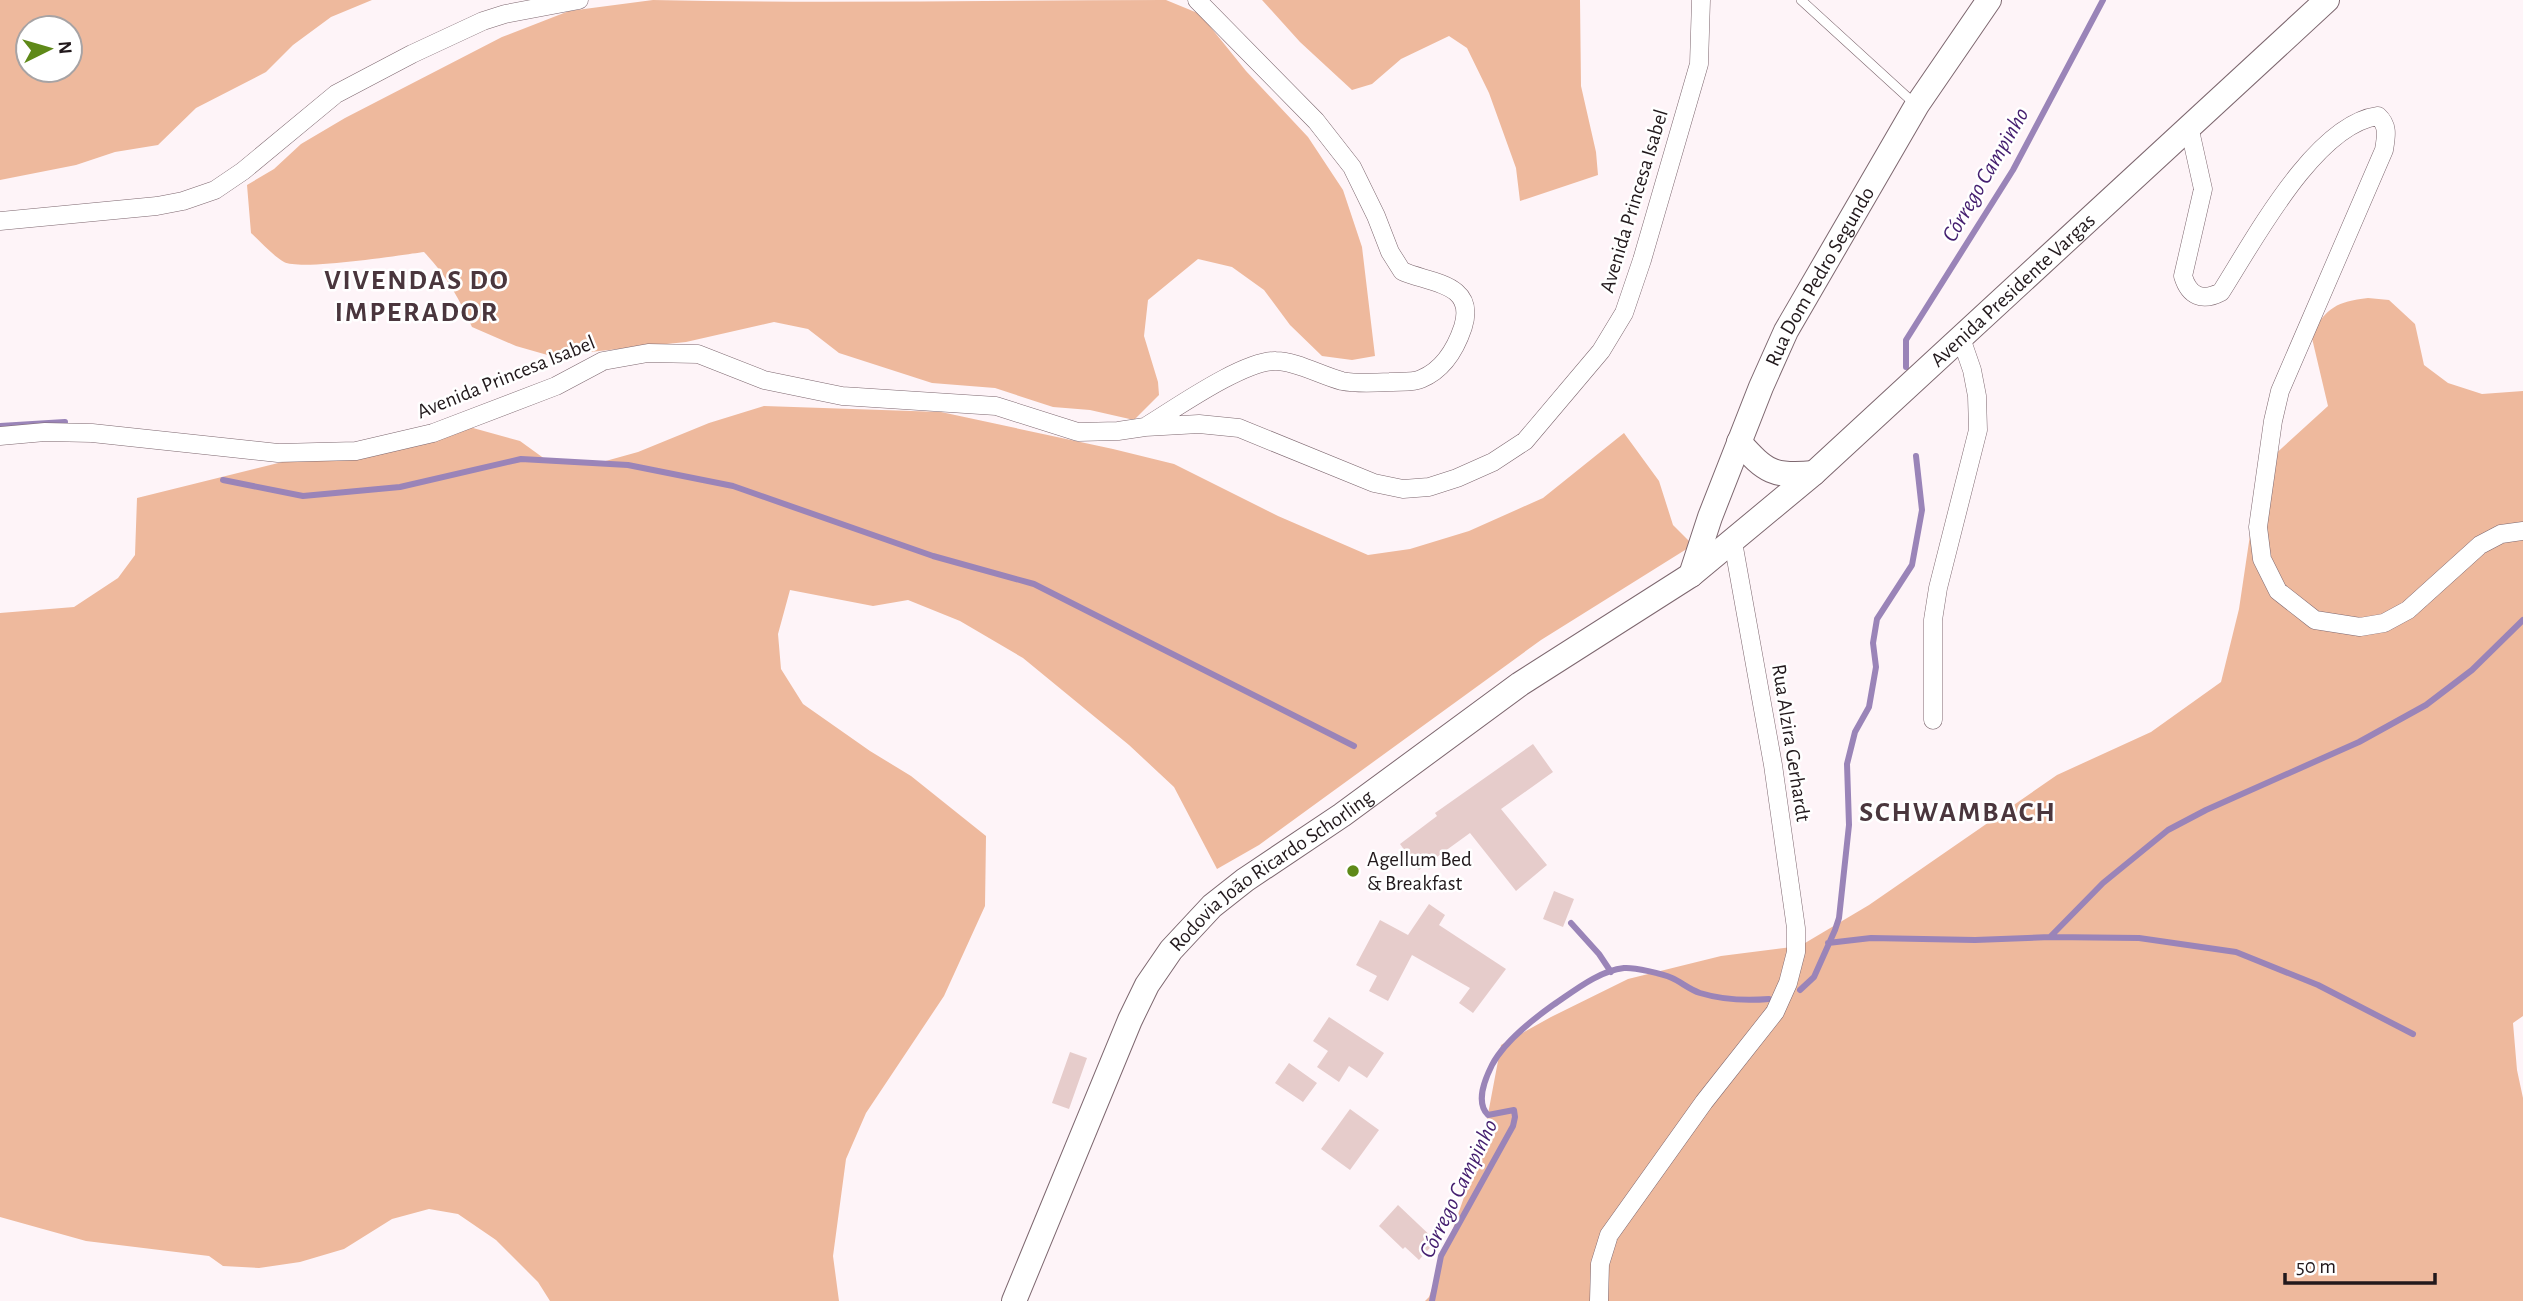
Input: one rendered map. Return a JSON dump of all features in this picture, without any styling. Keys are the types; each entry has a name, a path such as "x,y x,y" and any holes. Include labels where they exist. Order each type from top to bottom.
{"main road":[{"name":"Rua Dom Pedro Segundo","path":"1691,575 1739,442 1786,331 1917,105 1989,0"},
{"name":"Avenida Presidente Vargas","path":"1691,575 1814,473 2327,0"},
{"path":"1739,442 1756,461 1781,475 1814,473"},
{"name":"Rodovia João Ricardo Schorling","path":"1014,1301 1130,1020 1147,985 1179,941 1213,906 1245,880 1342,815 1520,684 1691,575"}],"street":[{"path":"0,221 157,206 215,190 243,171 336,94 412,54 483,21 505,14 579,0"},
{"name":"Avenida Princesa Isabel","path":"1145,427 1239,372 1276,361 1343,381 1363,383 1420,380 1444,364 1458,341 1465,320 1462,300 1450,286 1402,271 1390,252 1352,167 1316,121 1197,0"},
{"name":"Avenida Princesa Isabel","path":"0,436 44,432 92,433 278,453 356,451 433,433 556,386 603,361 648,352 698,354 764,380 842,396 996,406 1078,432 1199,424 1239,428 1374,483 1403,489 1429,487 1493,462 1525,442 1601,351 1624,313 1699,64 1701,0"},
{"path":"2189,126 2203,190 2183,276 2186,286 2194,295 2203,298 2211,298 2221,292 2300,171 2317,151 2369,117 2378,116 2387,133 2384,150 2280,391 2273,421 2258,527 2262,559 2277,591 2315,620 2360,626 2384,623 2408,610 2480,545 2501,534 2523,531"},
{"path":"1933,720 1935,609 1978,430 1977,396 1961,338"},
{"name":"Rua Alzira Gerhardt","path":"1598,1301 1600,1264 1609,1235 1704,1102 1775,1012 1788,982 1796,952 1796,928 1773,765 1733,542"}],"lane":[{"path":"1801,0 1917,105"}],"shaded area":[{"path":"0,0 372,0 331,17 293,45 266,72 196,108 158,145 115,152 76,165 0,180"},
{"path":"653,0 1166,0 1200,14 1246,71 1308,137 1343,190 1362,247 1375,356 1352,360 1322,356 1290,325 1264,290 1232,267 1198,259 1148,300 1144,336 1158,382 1159,395 1134,420 1090,410 1053,407 995,388 932,383 839,353 808,329 774,322 686,342 551,356 516,346 472,327 451,287 424,252 330,264 294,264 284,262 251,233 247,185 274,169 301,144 345,118 502,37 569,11"},
{"path":"1262,0 1580,0 1581,86 1596,152 1598,175 1520,201 1516,168 1489,93 1467,48 1449,36 1401,59 1372,84 1352,90 1300,42"},
{"path":"2368,298 2389,300 2415,324 2424,365 2448,383 2482,394 2523,391 2523,1016 2513,1023 2517,1070 2523,1098 2523,1301 1425,1301 1429,1297 1482,1146 1501,1045 1628,979 1721,956 1800,946 1869,905 2057,775 2151,732 2221,682 2239,609 2260,468 2328,406 2311,334 2334,307"},
{"path":"764,406 941,412 1174,464 1278,516 1368,555 1410,549 1469,531 1543,498 1624,433 1659,481 1673,525 1693,545 1541,640 1259,845 1217,869 1174,787 1129,745 1023,658 960,621 908,600 873,606 790,590 778,634 781,669 803,704 911,776 986,836 985,906 944,996 866,1113 846,1159 833,1256 839,1301 550,1301 538,1282 496,1240 458,1214 429,1209 392,1219 344,1249 300,1262 259,1268 223,1266 209,1256 86,1241 0,1217 0,613 74,607 118,578 135,555 137,498 416,429 473,428 520,441 549,462 602,462 638,452 709,423"}],"building":[{"path":"1533,744 1553,772 1501,809 1547,865 1516,891 1470,833 1419,870 1400,844 1437,816 1435,813"},
{"path":"1554,891 1574,899 1563,927 1543,919"},
{"path":"1429,904 1445,915 1439,925 1506,969 1473,1013 1459,1003 1470,988 1412,955 1388,1001 1369,991 1377,976 1356,965 1380,920 1408,935"},
{"path":"1329,1017 1384,1053 1367,1078 1349,1066 1339,1082 1317,1067 1328,1051 1313,1041"},
{"path":"1070,1052 1087,1058 1069,1109 1052,1103"},
{"path":"1289,1063 1317,1083 1303,1102 1275,1083"},
{"path":"1350,1109 1379,1130 1350,1170 1321,1149"},
{"path":"1398,1205 1436,1241 1419,1260 1379,1226"}],"waterway":[{"name":"Córrego Campinho","path":"1906,367 1906,340 2013,170 2103,0"},
{"path":"0,426 65,422"},
{"name":"Córrego Campinho","path":"1800,990 1814,977 1839,918 1849,825 1847,764 1855,732 1869,707 1876,667 1873,643 1877,619 1912,565 1922,510 1916,456"},
{"path":"223,480 303,496 400,487 521,459 628,465 733,486 933,556 1034,584 1354,746"},
{"path":"2050,937 2103,883 2168,830 2206,810 2359,742 2426,705 2472,670 2523,620"},
{"path":"1571,923 1611,972"},
{"path":"1828,943 1871,938 2139,938 2236,952 2318,985 2413,1034"},
{"name":"Córrego Campinho","path":"1432,1301 1441,1256 1513,1126 1514,1110 1488,1115 1484,1110 1482,1097 1484,1084 1497,1056 1519,1032 1587,982 1624,968 1668,976 1696,992 1709,995 1734,999 1769,999"}],"place":[{"name":"Agellum Bed & Breakfast","path":"1353,871"}],"district":[{"name":"VIVENDAS DO IMPERADOR","path":"417,297"},
{"name":"SCHWAMBACH","path":"1958,813"}]}
